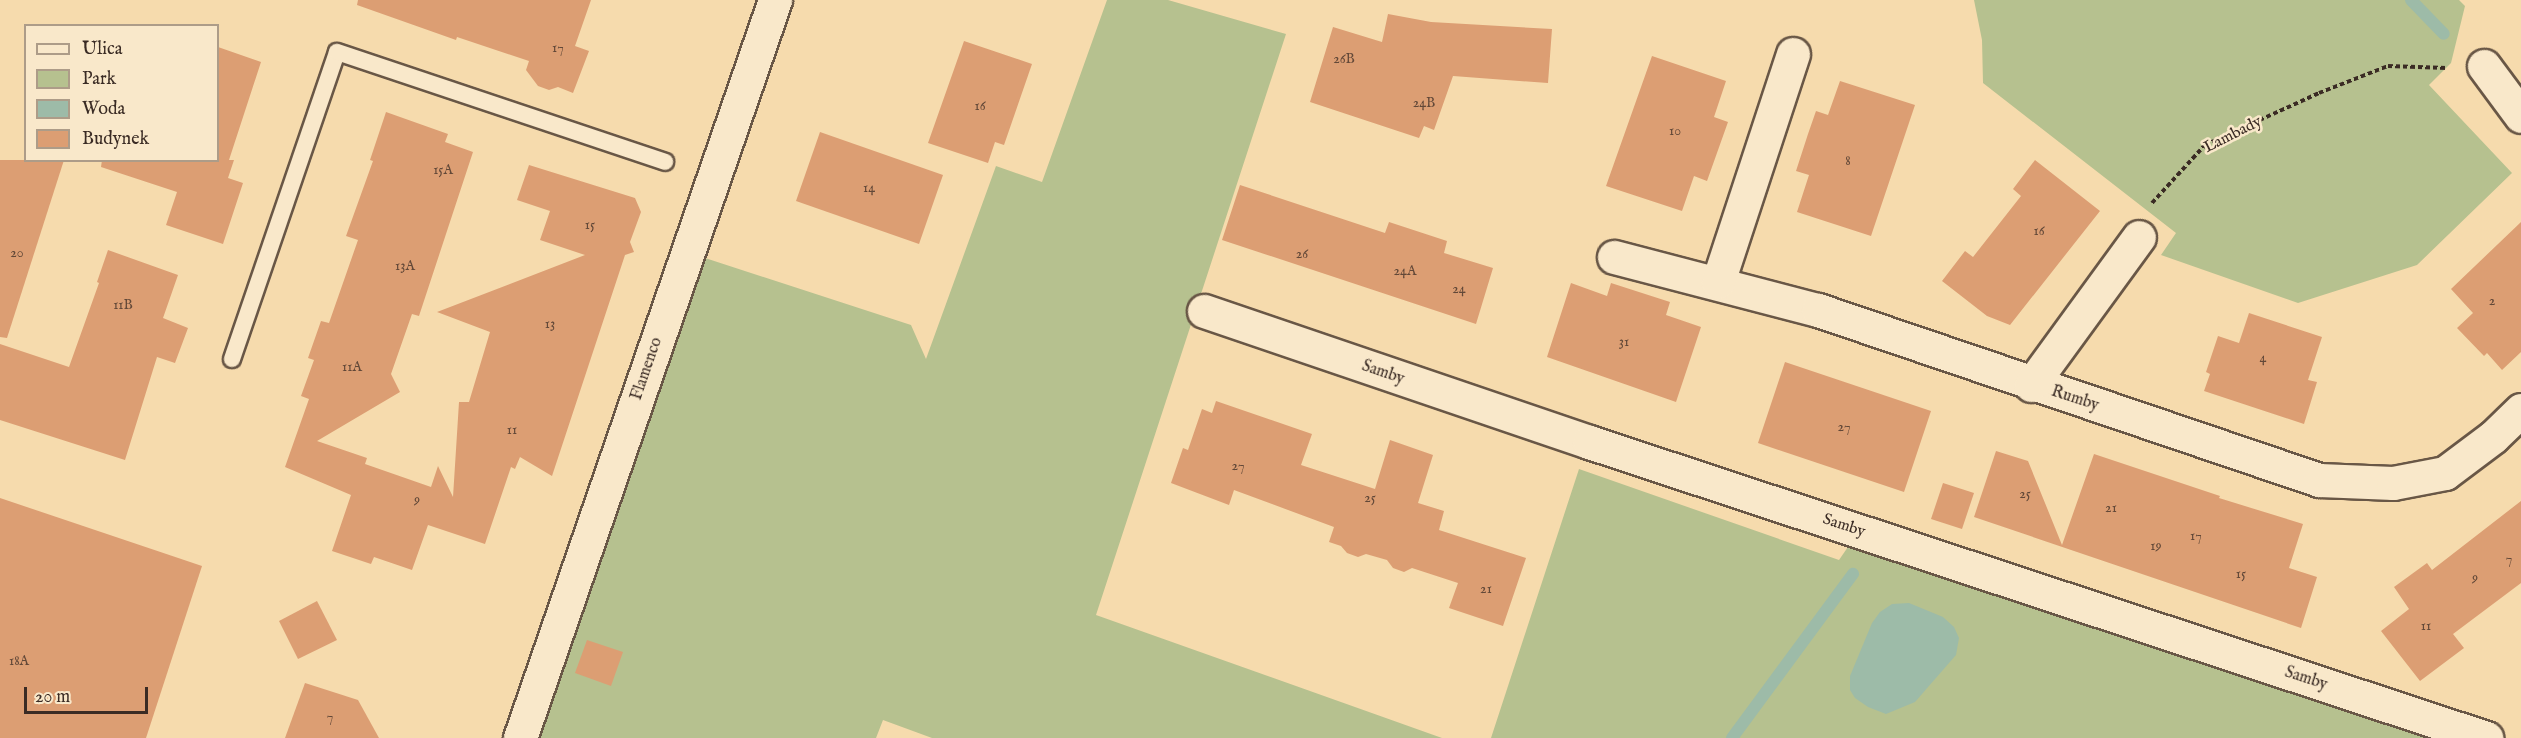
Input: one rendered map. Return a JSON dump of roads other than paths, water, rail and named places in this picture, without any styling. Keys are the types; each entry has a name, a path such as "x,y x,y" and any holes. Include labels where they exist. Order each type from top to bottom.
{"street":[{"name":"Flamenco","path":"520,738 775,0"},
{"path":"1718,282 1793,54"},
{"path":"2484,66 2521,116"},
{"path":"2031,385 2139,237"},
{"name":"Rumby","path":"1614,257 1718,282 1895,335 2031,385 2319,480 2393,483 2445,472 2493,437 2521,411"},
{"name":"Samby","path":"1203,311 1589,442 2486,738"}],"lane":[{"path":"232,358 337,52 665,162"}],"water":[{"path":"1909,603 1943,617 1954,627 1959,638 1956,655 1915,702 1886,714 1868,707 1855,698 1850,690 1850,676 1872,623 1880,612 1892,604"}],"waterway":[{"path":"2411,0 2444,34"},
{"path":"1732,738 1853,574"}]}
